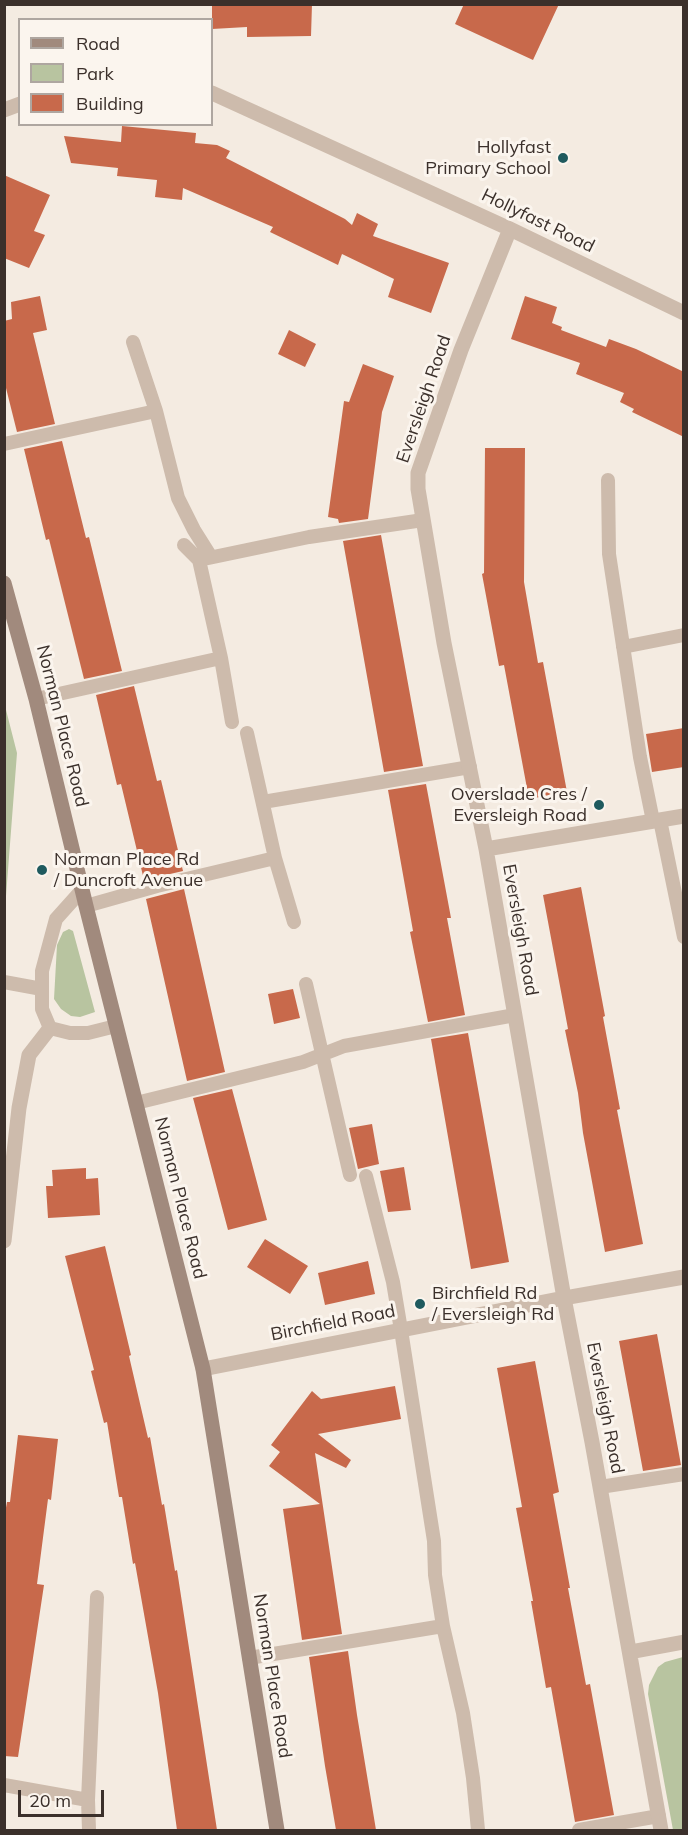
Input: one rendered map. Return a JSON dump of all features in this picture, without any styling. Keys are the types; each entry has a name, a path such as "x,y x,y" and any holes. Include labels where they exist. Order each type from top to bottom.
{"street":[{"name":"Hollyfast Road","path":"213,93 510,229 684,313"},
{"name":"Eversleigh Road","path":"510,229 461,350 418,473 418,489 444,643 486,849 564,1298 660,1823"},
{"name":"Norman Place Road","path":"4,583 36,699 203,1369 277,1830"},
{"path":"486,849 684,816"},
{"path":"4,1241 19,1108 29,1055 50,1028"},
{"name":"Birchfield Road","path":"203,1369 564,1298 684,1277"},
{"path":"630,1652 684,1642"}],"lane":[{"path":"133,342 156,411 178,498 205,558 232,722"},
{"path":"4,444 156,411"},
{"path":"608,480 609,554 640,757 684,937"},
{"path":"184,545 205,558 309,537 423,520"},
{"path":"623,647 684,635"},
{"path":"36,699 221,658"},
{"path":"247,733 275,858 294,922"},
{"path":"263,802 470,767"},
{"path":"86,906 157,886 275,858"},
{"path":"82,890 56,919 44,963 42,1009 50,1028 70,1033 88,1033 116,1026"},
{"path":"4,982 42,989"},
{"path":"306,984 350,1174"},
{"path":"136,1103 303,1062 344,1046 515,1015"},
{"path":"366,1176 393,1282 434,1541 435,1575 443,1626 463,1713 478,1830"},
{"path":"600,1487 684,1474"},
{"path":"89,1830 88,1800 97,1597"},
{"path":"249,1658 443,1626"},
{"path":"4,1785 88,1800"},
{"path":"579,1830 660,1823"}],"green space":[{"path":"5,706 17,753 5,909"},
{"path":"69,929 73,931 95,1012 80,1017 71,1016 61,1009 54,999 57,945 63,932"},
{"path":"683,1657 683,1830 673,1830 648,1694 649,1685 658,1667 665,1662"}],"building":[{"path":"212,4 312,4 311,36 247,37 247,27 213,29"},
{"path":"464,4 559,4 533,60 455,24"},
{"path":"122,126 196,133 195,143 217,145 230,151 226,158 345,219 352,225 357,213 378,224 373,236 449,263 431,313 388,297 394,279 342,254 338,265 270,232 273,227 183,188 182,200 155,197 157,180 117,176 118,168 71,163 64,136 121,142"},
{"path":"4,175 50,195 34,231 45,235 29,268 4,258"},
{"path":"40,296 47,330 33,333 55,424 17,432 4,380 4,321 12,319 11,302"},
{"path":"525,296 557,307 552,323 562,327 561,330 606,347 609,339 684,372 684,437 632,412 634,409 620,402 624,393 576,374 580,363 511,339"},
{"path":"289,330 316,344 305,367 278,354"},
{"path":"363,364 394,376 382,412 368,519 339,523 338,519 328,517 344,401 349,402"},
{"path":"62,441 86,538 89,537 122,671 84,679 24,449"},
{"path":"485,448 525,448 524,582 538,663 543,662 567,792 529,799 504,665 499,666 482,574 484,573"},
{"path":"381,535 423,766 384,772 343,541"},
{"path":"134,686 157,781 161,780 183,871 144,880 121,784 117,785 96,695"},
{"path":"684,728 684,767 652,772 646,734"},
{"path":"426,784 451,918 447,918 465,1015 428,1022 410,932 413,931 388,790"},
{"path":"581,887 605,1016 603,1017 620,1109 617,1110 643,1244 605,1252 543,895"},
{"path":"184,889 225,1072 187,1081 146,899"},
{"path":"293,989 300,1018 274,1024 268,994"},
{"path":"468,1033 509,1262 471,1269 431,1039"},
{"path":"232,1089 267,1220 228,1230 193,1098"},
{"path":"372,1124 379,1164 358,1169 349,1128"},
{"path":"404,1167 411,1210 388,1212 380,1171"},
{"path":"86,1168 86,1179 98,1178 100,1215 48,1218 46,1186 53,1186 52,1170"},
{"path":"265,1239 308,1266 290,1294 247,1267"},
{"path":"105,1246 148,1438 150,1437 175,1571 177,1570 217,1830 177,1830 158,1693 135,1563 133,1564 122,1497 119,1497 107,1422 104,1423 91,1371 94,1370 65,1256"},
{"path":"368,1261 375,1294 325,1305 318,1273"},
{"path":"657,1334 681,1465 643,1471 619,1341"},
{"path":"535,1361 559,1492 553,1494 570,1588 568,1588 586,1685 590,1684 614,1815 575,1822 551,1687 546,1688 531,1601 533,1601 516,1508 522,1507 497,1368"},
{"path":"395,1386 401,1419 318,1434 351,1460 346,1468 315,1453 342,1634 302,1640 283,1509 320,1504 269,1466 280,1452 271,1445 312,1391 321,1399"},
{"path":"18,1435 58,1439 51,1500 48,1499 37,1584 44,1585 18,1757 4,1756 4,1519 7,1502 10,1502"},
{"path":"348,1651 376,1830 336,1830 325,1766 309,1657"}],"place":[{"name":"Hollyfast Primary School","path":"563,158"},
{"name":"Overslade Cres / Eversleigh Road","path":"599,805"},
{"name":"Norman Place Rd / Duncroft Avenue","path":"42,870"},
{"name":"Birchfield Rd / Eversleigh Rd","path":"420,1304"}]}
